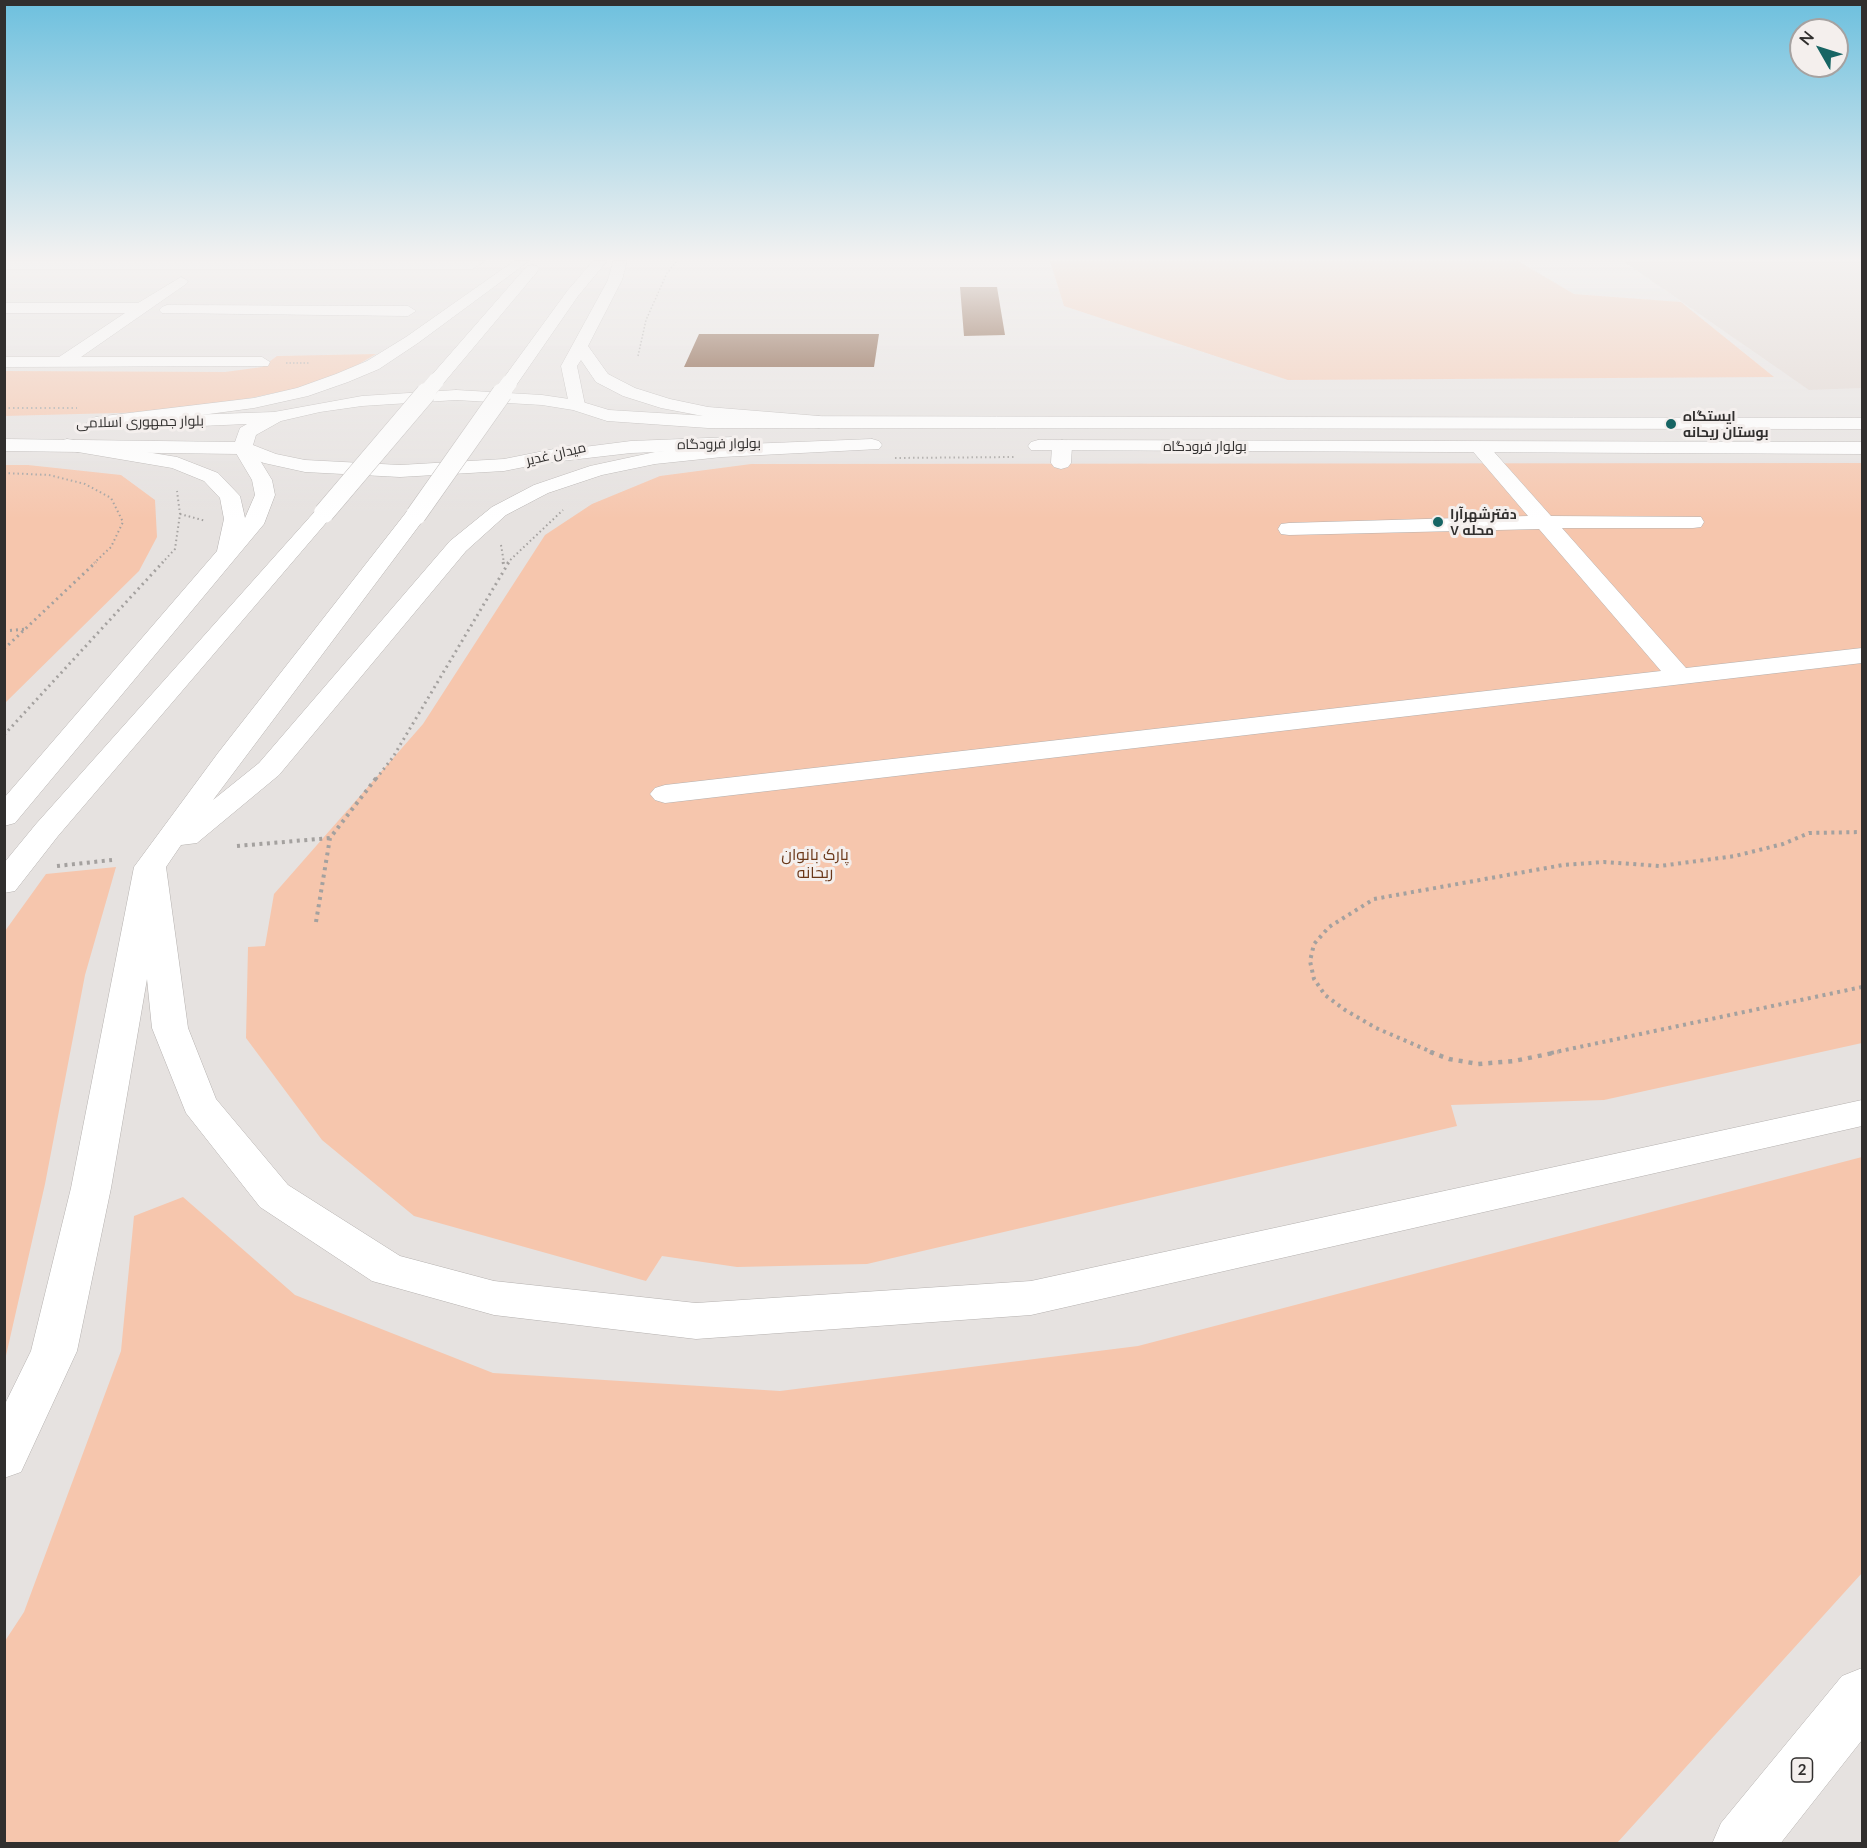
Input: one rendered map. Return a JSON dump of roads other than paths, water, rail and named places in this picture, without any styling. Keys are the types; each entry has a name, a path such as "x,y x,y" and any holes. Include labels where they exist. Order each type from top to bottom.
{"main road":[{"path":"63,362 85,347"},
{"path":"96,423 254,403 302,392 373,364 400,347"},
{"path":"4,884 47,830 324,513 465,347"},
{"path":"4,1457 54,1351 91,1188 131,863 228,759 416,515 534,347"},
{"path":"576,405 569,366 578,347"},
{"path":"580,347 602,378 629,393 667,404 708,412 819,422"},
{"path":"95,362 113,349"},
{"path":"4,362 262,362"},
{"path":"4,817 256,519 265,495 262,480 243,448 248,432 274,417 320,406 428,396 502,397 576,405 607,415"},
{"name":"بولوار فرودگاه","path":"607,415 708,422 1863,424"},
{"name":"میدان غدیر","path":"243,448 271,459 305,466 370,471 465,468 548,458 592,446 612,430 607,415"},
{"name":"بلوار جمهوری اسلامی","path":"73,423 200,422 274,417"},
{"path":"1261,423 1273,447"},
{"name":"بولوار فرودگاه","path":"548,458 632,447 715,442 872,445 896,451"},
{"name":"بلوار جمهوری اسلامی","path":"4,445 243,448"},
{"path":"67,445 177,463 211,477 230,496 235,519 228,551"},
{"path":"131,863 269,769 458,546 500,511 541,489 597,470 655,458 722,451 872,445"},
{"name":"بولوار فرودگاه","path":"1015,446 1062,455 1273,447 1863,448"},
{"path":"1480,448 1680,677"},
{"path":"1289,529 1547,522 1693,522"},
{"path":"665,794 1863,656"},
{"path":"4,869 47,830"},
{"path":"131,863 170,1028 199,1104 274,1196 387,1269 494,1298 696,1321 1031,1298 1863,1113"},
{"name":"2","path":"1742,1844 1863,1696"}],"place":[{"name":"ایستگاه بوستان ریحانه","path":"1671,424"},
{"name":"دفترشهرآرا محله ۷","path":"1438,522"}],"park label":[{"name":"پارک بانوان ریحانه","path":"815,864"}]}
